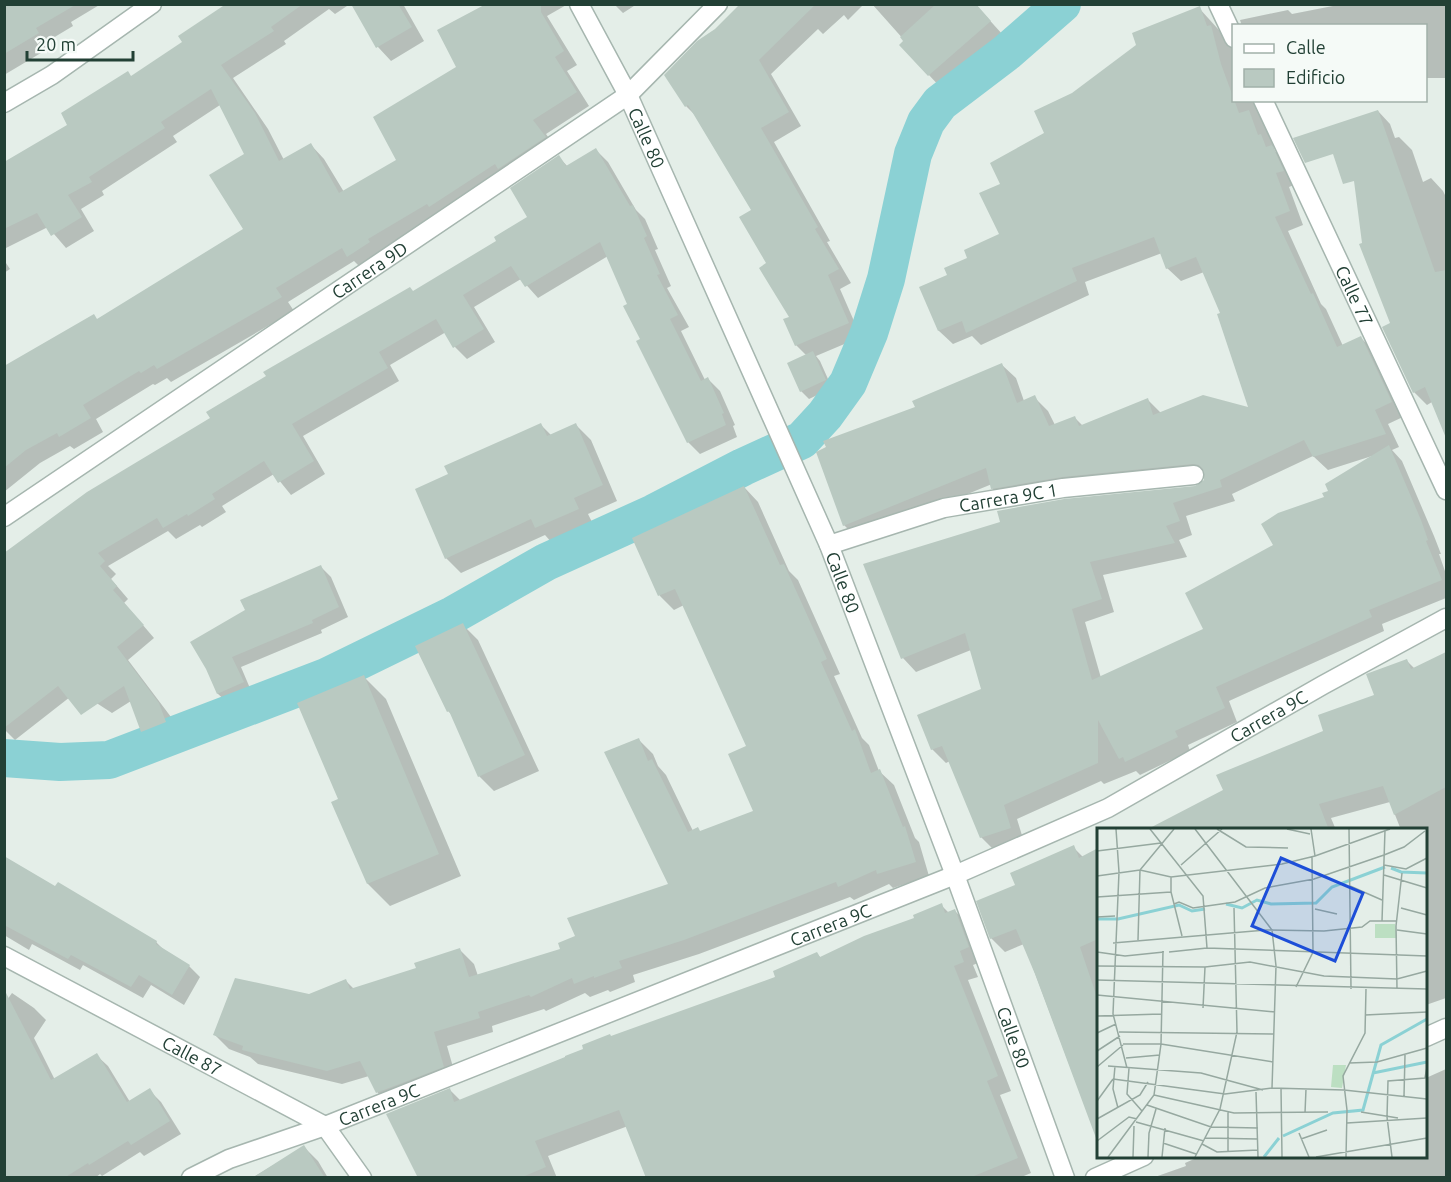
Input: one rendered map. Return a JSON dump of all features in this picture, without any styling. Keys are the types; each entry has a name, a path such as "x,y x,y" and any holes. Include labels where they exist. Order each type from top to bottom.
{"street":[{"path":"4,103 52,75 152,4"},
{"name":"Calle 80","path":"579,4 628,94 829,545 955,875 1065,1178"},
{"name":"Carrera 9D","path":"4,517 628,94 718,4"},
{"path":"1218,4 1232,36"},
{"name":"Calle 77","path":"1264,102 1446,490"},
{"name":"Carrera 9C 1","path":"829,545 944,508 1063,488 1194,475"},
{"name":"Carrera 9C","path":"191,1178 229,1159 325,1126 955,875 1108,808 1323,684 1446,618"},
{"name":"Calle 87","path":"4,956 325,1126 362,1178"},
{"path":"1427,1036 1446,1028"},
{"path":"1095,1178 1140,1158"}],"building":[{"path":"4,4 77,4 36,28 39,33 4,54"},
{"path":"226,4 303,4 271,27 274,31 221,65 255,113 279,161 311,143 339,193 396,160 373,117 456,67 437,30 486,4 541,4 541,12 564,51 555,57 577,92 533,120 546,137 498,169 495,164 429,207 427,204 368,239 370,242 347,257 342,248 276,288 282,297 157,369 154,365 141,373 139,371 83,405 91,418 59,437 57,433 26,450 4,468 4,366 94,314 97,319 243,229 209,175 244,154 211,89 161,122 165,128 89,177 92,182 68,195 82,217 51,236 37,213 4,229 4,162 67,125 61,113 128,71 131,76 182,42 178,36"},
{"path":"351,4 398,4 412,27 376,48"},
{"path":"740,4 816,4 759,60 789,112 761,128 818,227 815,229 839,269 828,275 849,323 795,346 783,319 789,317 759,268 766,263 739,217 751,210 688,105 685,107 664,75 697,41 715,29"},
{"path":"936,4 976,4 991,21 928,76 899,45 903,41 900,37"},
{"path":"1200,6 1207,26 1211,25 1232,94 1232,102 1235,102 1239,113 1249,110 1258,135 1261,134 1266,147 1272,145 1284,171 1276,173 1290,211 1275,217 1311,294 1313,293 1337,347 1361,336 1392,402 1375,410 1386,434 1313,457 1304,440 1220,480 1222,487 1173,503 1180,521 1166,526 1175,543 1090,562 1102,599 1072,609 1092,680 1203,629 1185,593 1273,545 1261,524 1278,513 1324,497 1322,493 1328,491 1325,484 1389,445 1421,520 1428,540 1426,541 1442,580 1369,610 1372,617 1216,687 1225,708 1175,731 1178,737 1125,762 1123,757 1119,759 1098,720 1098,763 1004,805 1011,828 980,838 942,746 931,750 917,715 981,689 965,633 901,659 863,564 1000,522 997,511 1064,499 1195,486 1204,480 1203,469 1193,464 1062,477 991,489 986,468 843,526 816,452 826,447 823,441 915,407 912,401 1002,363 1017,403 1035,395 1049,426 1075,416 1079,426 1148,398 1153,415 1203,395 1248,407 1217,314 1220,313 1196,257 1166,269 1154,237 1072,268 1077,281 966,333 962,321 938,331 919,287 947,275 944,268 967,258 964,250 999,234 979,193 1000,184 990,163 1044,133 1034,111 1072,93 1136,45 1132,33"},
{"path":"1378,110 1435,272 1446,270 1446,438 1425,387 1413,393 1382,327 1390,323 1359,244 1362,243 1354,181 1343,184 1333,154 1305,163 1293,138"},
{"path":"596,148 630,206 633,205 647,236 644,238 660,274 657,275 678,315 670,319 701,381 708,377 724,413 722,414 726,425 687,443 636,341 640,339 623,306 627,304 600,242 525,287 511,266 463,295 484,329 453,348 436,319 379,352 388,368 292,424 314,461 278,483 264,461 212,494 215,499 188,516 187,514 163,528 157,518 98,553 105,561 100,566 117,586 113,590 144,625 117,647 159,703 166,722 141,732 124,686 81,715 58,686 4,728 4,553 87,492 210,418 206,412 266,376 263,372 410,287 413,291 496,241 494,237 527,217 510,188 559,155 566,166"},
{"path":"813,351 826,380 800,392 787,363"},
{"path":"541,423 547,436 576,423 603,485 574,498 579,509 535,528 531,519 445,559 415,489 448,474 444,466"},
{"path":"744,486 780,565 784,564 827,659 821,662 852,731 855,729 871,773 880,769 903,827 905,826 916,862 877,874 876,870 838,887 836,882 684,940 619,961 622,968 574,984 572,978 531,997 529,995 478,1012 480,1018 434,1032 444,1067 376,1093 360,1061 327,1071 242,1050 243,1046 213,1035 235,978 309,994 346,979 350,989 416,968 414,963 460,948 469,977 560,949 558,943 575,936 567,918 668,884 604,752 639,738 648,761 652,759 688,832 698,827 700,831 753,811 728,754 746,746 675,589 658,596 632,538"},
{"path":"321,565 339,607 312,620 313,623 232,657 244,682 217,694 190,642 245,610 240,600"},
{"path":"463,623 525,755 478,777 449,711 447,712 415,646"},
{"path":"1446,652 1446,787 1394,815 1383,786 1319,804 1328,828 1150,828 1223,790 1216,775 1323,731 1318,715 1374,695 1366,674 1407,659 1411,669"},
{"path":"364,675 439,854 367,884 331,802 338,799 297,703"},
{"path":"1074,845 1079,858 1097,849 1097,939 1080,947 1097,997 1096,1138 1016,929 990,939 976,901 1015,885 1010,873"},
{"path":"4,856 55,886 58,882 157,941 156,944 190,965 172,995 139,975 131,987 71,955 68,959 4,925"},
{"path":"942,903 945,913 955,909 969,947 960,951 964,962 954,966 998,1076 987,1081 1018,1158 969,1178 646,1178 619,1110 535,1141 546,1167 520,1178 418,1178 386,1114 450,1088 454,1102 565,1057 583,1049 582,1045 610,1034 611,1036 775,977 773,971 817,952 820,957 864,936 914,918 913,915"},
{"path":"4,989 51,1080 97,1053 127,1102 150,1088 170,1121 131,1145 128,1141 64,1178 4,1178"},
{"path":"304,1145 325,1178 252,1178"}],"waterway":[{"path":"4,758 60,762 109,760 326,677 453,615 546,562 654,513 743,467 802,440 825,415 848,383 869,333 886,279 913,154 926,122 940,103 1007,52 1062,4"}]}
